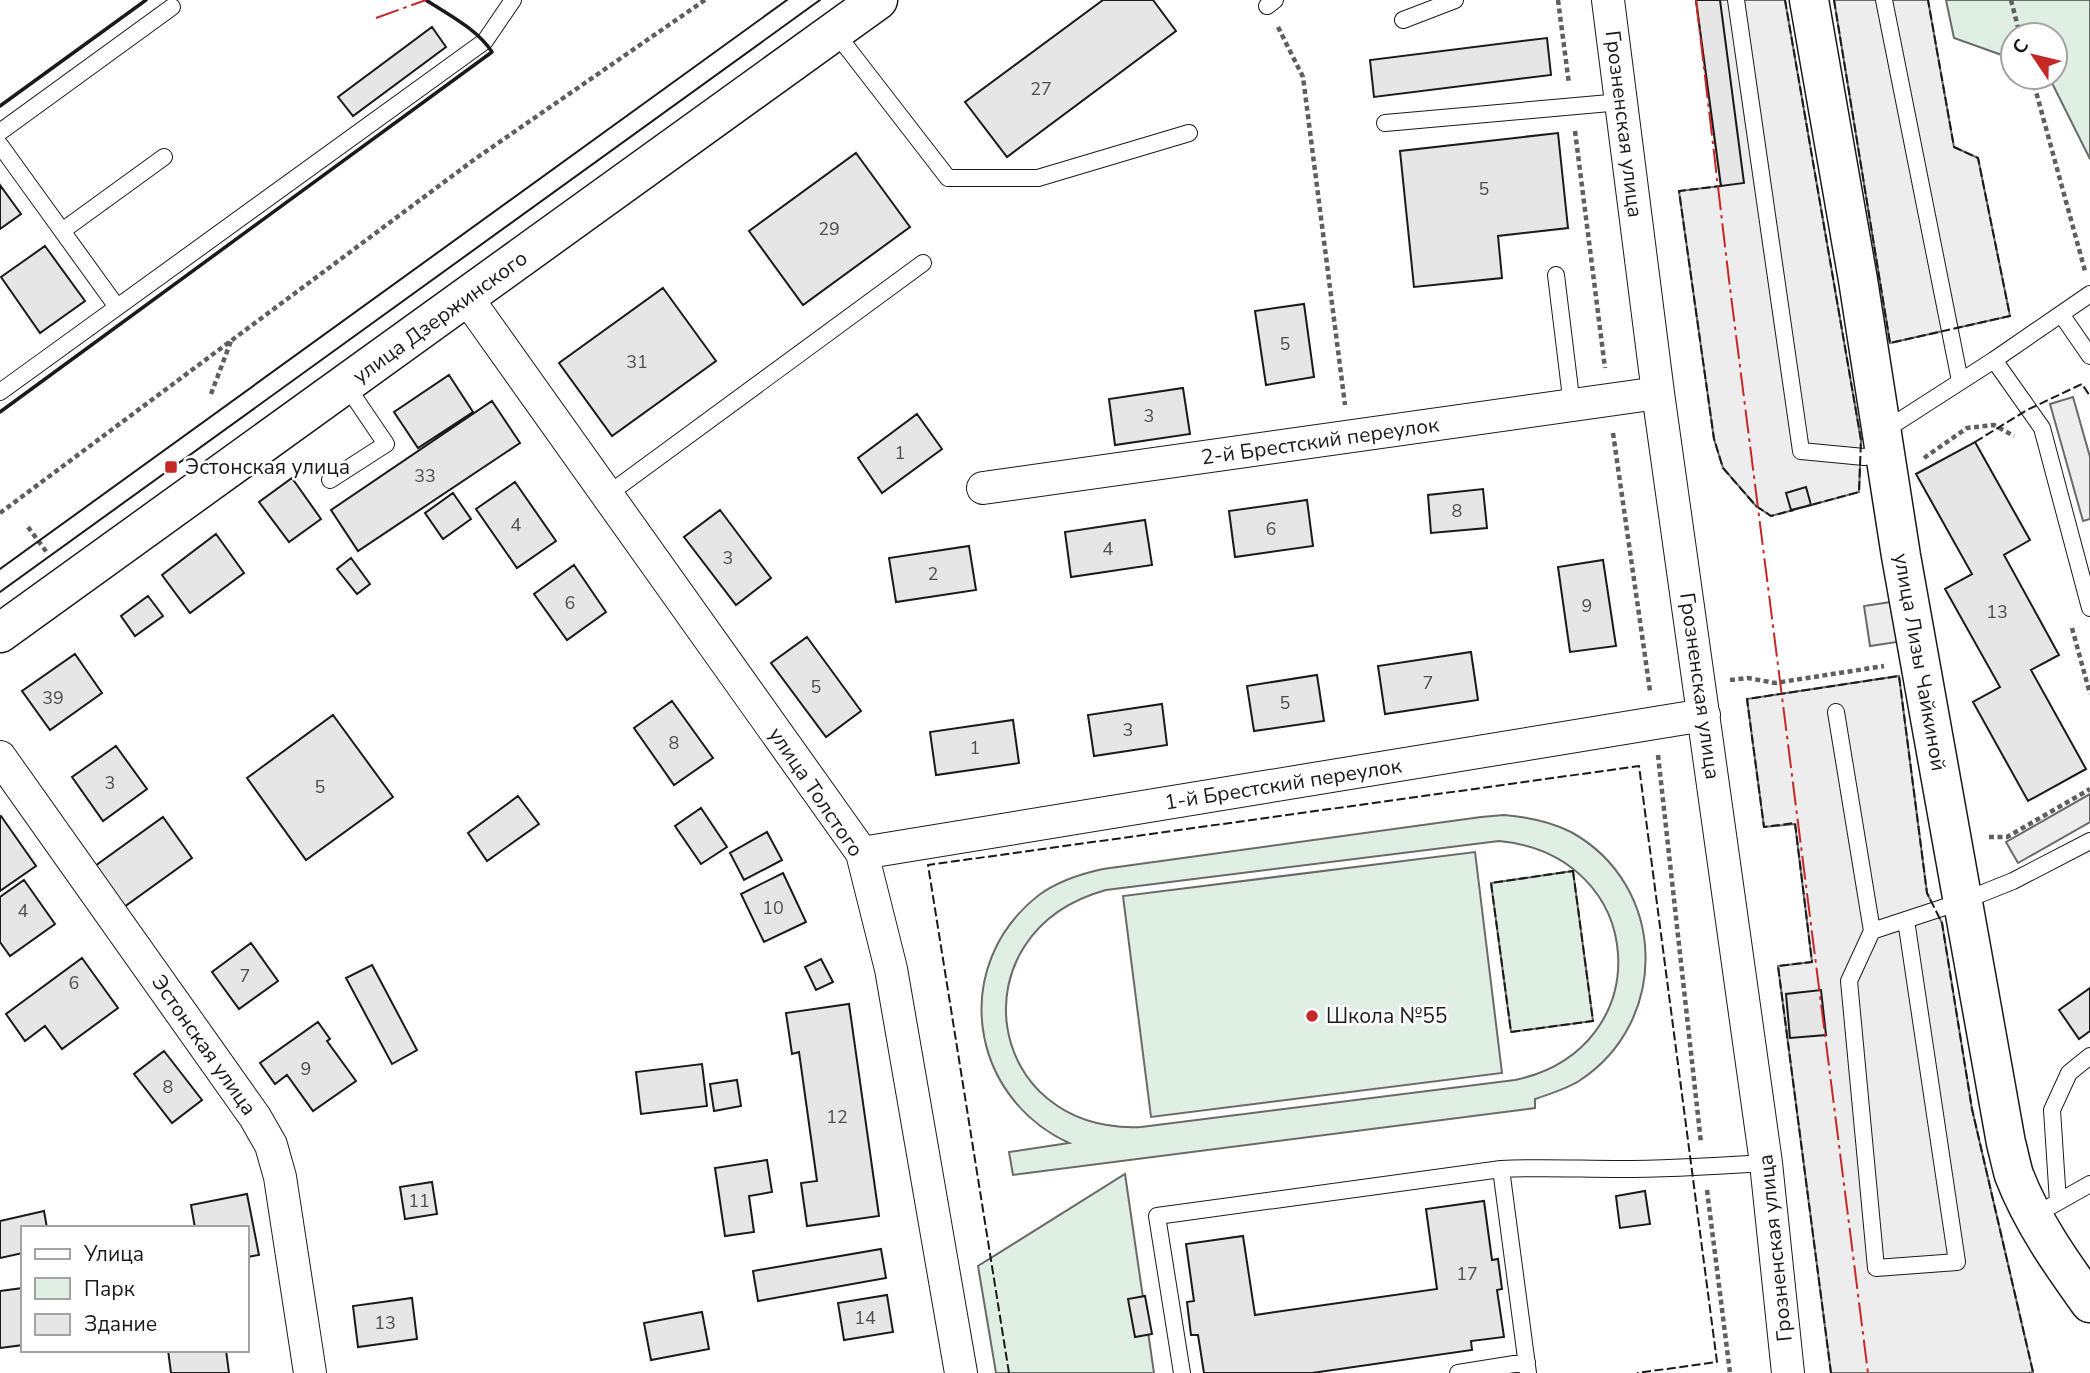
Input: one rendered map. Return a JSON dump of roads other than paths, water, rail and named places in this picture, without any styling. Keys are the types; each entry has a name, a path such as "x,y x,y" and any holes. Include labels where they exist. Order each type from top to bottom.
{"street":[{"name":"улица Дзержинского","path":"0,633 878,0"},
{"name":"Грозненская улица","path":"1608,0 1658,393 1766,1163 1788,1373"},
{"name":"улица Лизы Чайкиной","path":"1809,0 1855,267 1894,450 1920,660 2006,1143 2014,1175 2046,1209 2055,1252 2090,1304"},
{"name":"улица Толстого","path":"467,298 862,853 891,969 961,1373"},
{"name":"2-й Брестский переулок","path":"983,488 1658,393"},
{"name":"1-й Брестский переулок","path":"862,853 1704,715"},
{"name":"Эстонская улица","path":"0,757 255,1117 271,1145 280,1177 310,1373"}],"lane":[{"path":"0,392 485,41 513,0"},
{"path":"1403,20 1455,0"},
{"path":"1736,0 1801,451 1864,457 1894,450 1960,381 2090,294"},
{"path":"1884,0 1960,381"},
{"path":"0,132 172,7"},
{"path":"835,32 948,178 1038,178 1189,133"},
{"path":"1385,123 1622,102"},
{"path":"0,145 117,307"},
{"path":"62,231 164,157"},
{"path":"607,495 923,263"},
{"path":"1556,275 1572,406"},
{"path":"2061,314 2090,356"},
{"path":"1994,360 2042,428 2090,608"},
{"path":"330,480 386,444 346,385"},
{"path":"1836,712 1872,931 1849,981 1876,1268 1957,1262 1906,920"},
{"path":"1872,931 1963,901 2013,881 2090,841"},
{"path":"2046,1209 2052,1110 2069,1073 2090,1056"},
{"path":"1182,1373 1157,1216 1501,1169 1548,1166 1620,1169 1766,1163"},
{"path":"1458,1373 1528,1368 1501,1169"},
{"path":"2046,1209 2090,1184"}],"tram line":[{"path":"0,569 787,0"},
{"path":"0,592 820,0"}],"place":[{"name":"Эстонская улица","path":"171,467"},
{"name":"Школа №55","path":"1312,1016"}]}
